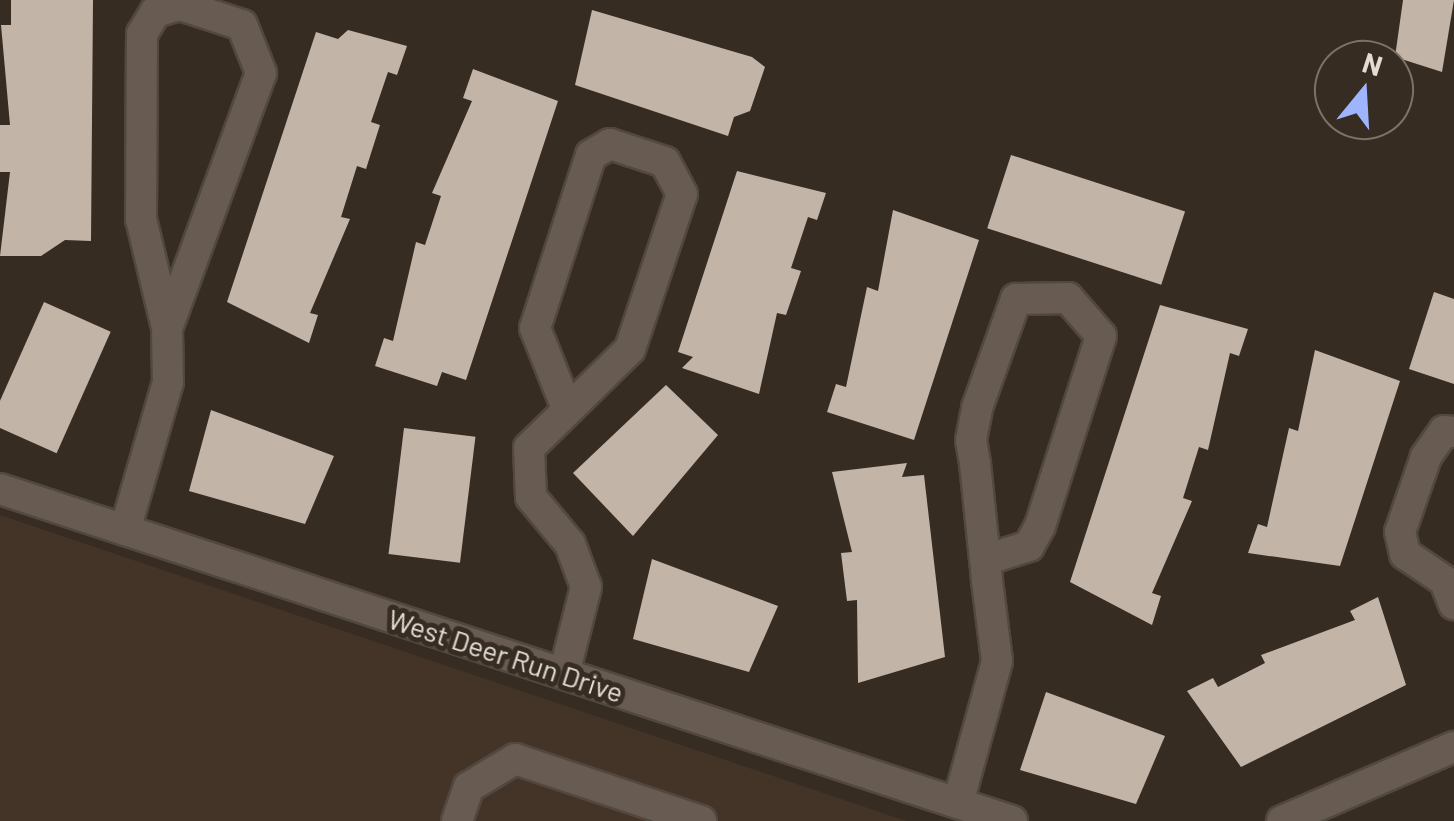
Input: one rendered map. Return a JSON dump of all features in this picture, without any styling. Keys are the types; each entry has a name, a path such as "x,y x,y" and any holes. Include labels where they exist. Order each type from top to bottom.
{"lane":[{"path":"124,530 161,416 167,328 261,73 242,25 180,5 155,12 142,34 141,219 167,328"},
{"path":"564,674 582,566 525,478 528,448 566,406 630,349 682,194 665,162 610,144 591,155 536,328 566,406"},
{"path":"958,803 995,688 971,440 977,408 1016,298 1068,298 1101,336 1040,526 1029,546 985,560"},
{"path":"1454,432 1444,431 1426,457 1400,532 1405,554 1445,581 1454,604"},
{"name":"West Deer Run Drive","path":"0,489 1012,821"},
{"path":"1282,821 1454,748"},
{"path":"458,821 469,787 515,759 701,821"}],"shaded area":[{"path":"0,515 906,821 0,821"}],"building":[{"path":"11,0 93,0 91,241 65,240 41,256 0,256 10,172 0,172 0,125 10,125 1,25 11,25"},
{"path":"1403,0 1454,0 1442,72 1414,63 1414,40 1397,40"},
{"path":"592,10 752,57 765,67 750,111 734,117 728,136 575,85"},
{"path":"348,30 407,46 397,75 388,72 371,122 380,125 366,169 357,166 341,217 350,219 310,313 318,315 309,343 227,302 316,32 338,39"},
{"path":"473,69 558,101 466,380 442,372 437,386 375,366 384,338 393,341 416,242 425,245 441,196 432,193 472,101 463,98"},
{"path":"1011,155 1185,212 1161,285 987,228"},
{"path":"737,171 826,193 817,220 808,217 791,268 801,271 786,315 777,313 759,394 682,368 693,357 678,352"},
{"path":"893,210 979,240 914,440 827,412 836,384 846,387 867,287 878,291"},
{"path":"1434,292 1454,299 1454,384 1409,369"},
{"path":"44,302 111,332 57,453 0,428 0,401"},
{"path":"1160,305 1248,329 1239,356 1230,353 1208,450 1199,447 1183,498 1192,501 1152,593 1161,596 1152,625 1070,582"},
{"path":"1315,350 1400,381 1340,566 1248,553 1258,524 1267,527 1289,428 1298,431"},
{"path":"666,385 718,435 633,536 573,473"},
{"path":"211,410 334,456 305,524 189,491"},
{"path":"404,428 475,437 460,563 389,554"},
{"path":"907,463 902,477 924,475 945,657 858,683 857,600 847,601 841,553 852,552 832,472"},
{"path":"652,559 778,606 749,672 633,639"},
{"path":"1378,597 1406,685 1241,767 1187,691 1213,678 1218,687 1265,663 1261,655 1355,620 1350,611"},
{"path":"1046,692 1165,736 1136,804 1020,770"}]}
